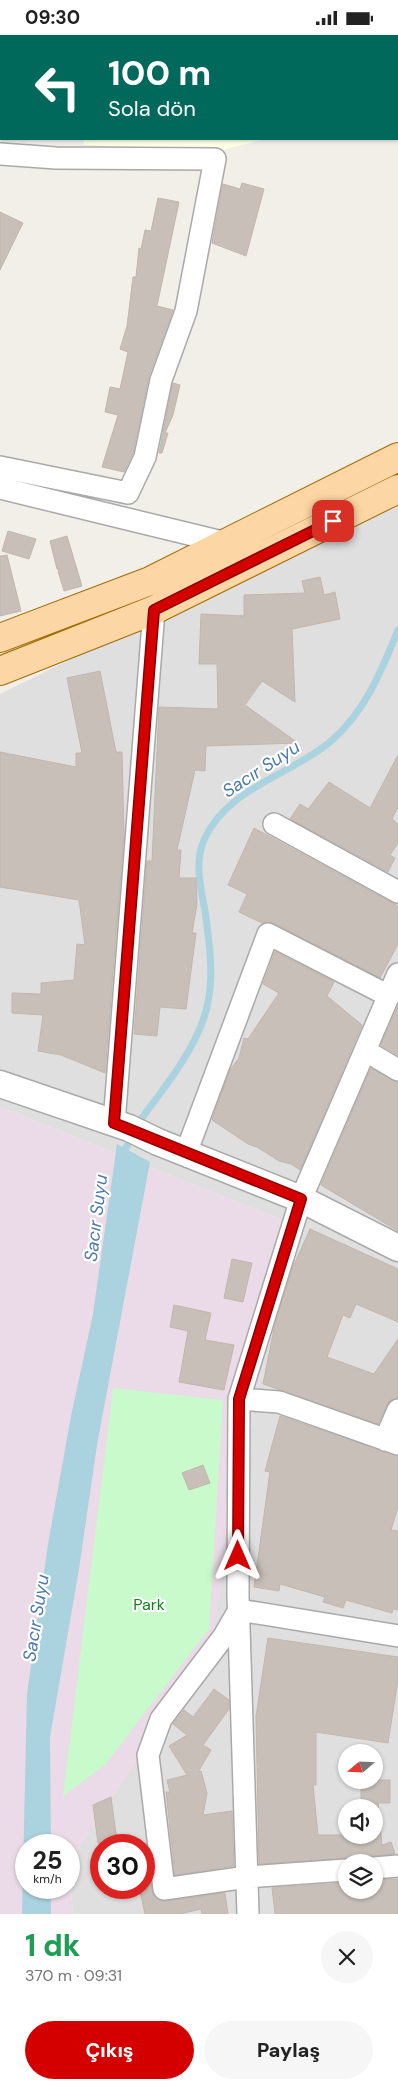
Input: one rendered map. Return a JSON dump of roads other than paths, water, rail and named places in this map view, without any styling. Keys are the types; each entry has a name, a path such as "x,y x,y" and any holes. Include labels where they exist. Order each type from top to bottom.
{"main road":[{"path":"0,638 150,581 398,457"},
{"path":"0,671 154,610 398,489"}],"street":[{"path":"0,154 56,158 215,159 186,311 161,381 145,457 128,493 0,467"},
{"path":"0,488 226,543"},
{"path":"121,1126 154,610"},
{"path":"274,824 398,892"},
{"path":"186,1153 268,935 389,995"},
{"path":"248,1914 239,1610 239,1399 301,1199 398,974"},
{"path":"366,1051 398,1070"},
{"path":"0,1084 121,1126 301,1199 398,1248"},
{"path":"239,1399 279,1402 391,1442 398,1410"},
{"path":"239,1610 398,1636"},
{"path":"239,1610 224,1635 161,1719 148,1755 164,1889 247,1877 338,1871"},
{"path":"383,1868 398,1867"}],"water":[{"path":"117,1144 150,1162 97,1445 79,1569 50,1737 51,1834 24,1834 27,1694 48,1544 71,1416 93,1314"},
{"path":"22,1899 51,1899 51,1914 22,1914"}],"waterway":[{"name":"Sacır Suyu","path":"137,1126 189,1051 201,1027 208,1002 211,980 210,956 199,867 199,858 204,840 214,822 243,795 314,754 342,730 353,718 371,691 398,630"},
{"name":"Sacır Suyu","path":"122,1157 132,1135"}],"park label":[{"name":"Park","path":"149,1604"}]}
